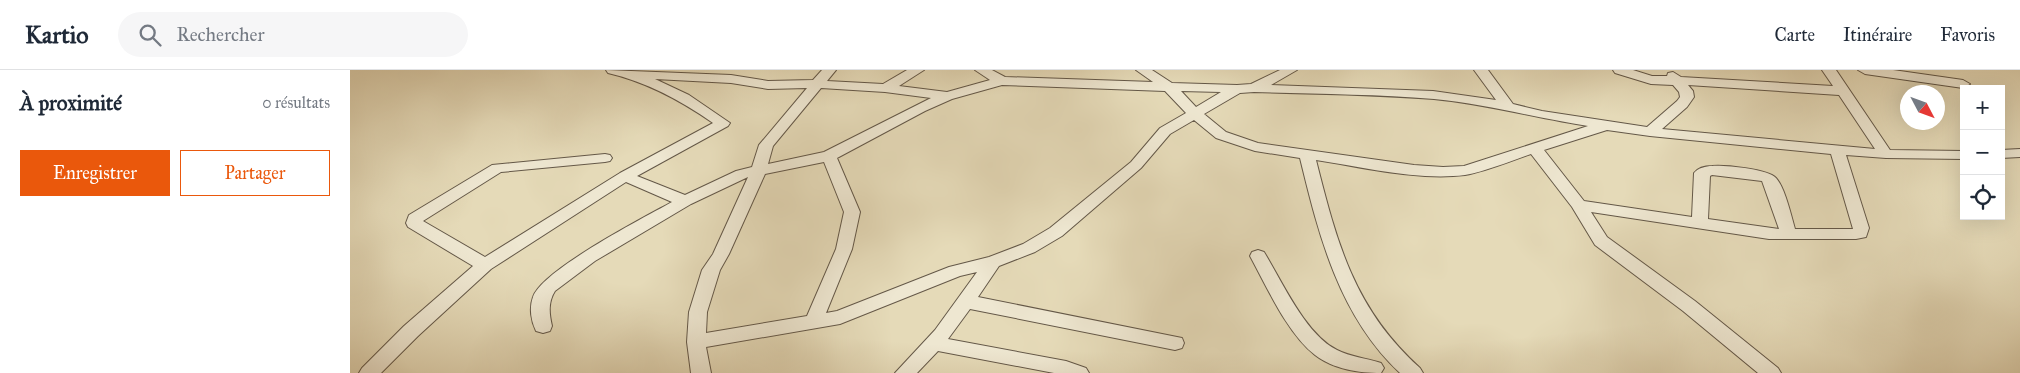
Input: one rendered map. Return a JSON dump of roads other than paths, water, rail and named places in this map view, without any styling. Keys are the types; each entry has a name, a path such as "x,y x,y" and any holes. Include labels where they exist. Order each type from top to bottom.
{"street":[{"path":"613,70 631,73 731,79 750,76 768,85 794,82 885,88 947,96"},
{"path":"701,373 696,342 698,312 711,270 721,254 759,170 766,145 829,70"},
{"path":"885,88 917,70"},
{"path":"982,70 1002,81"},
{"path":"1143,70 1170,87 1194,113 1221,135 1236,141 1256,147 1414,170 1443,172 1482,166 1510,155 1535,149 1607,125"},
{"path":"1481,70 1508,106"},
{"path":"1620,70 1645,79 1844,91"},
{"path":"1650,132 1682,104 1687,97 1686,91 1678,80 1667,70"},
{"path":"1829,70 1886,154"},
{"path":"1865,70 1963,84"},
{"path":"1254,88 1282,71"},
{"path":"369,373 411,331 485,265 625,176 723,123 676,94 631,73"},
{"path":"543,326 540,313 542,297 549,287 589,257 685,201 741,174 829,156 947,96 1002,81 1053,76 1170,87 1254,88 1433,95 1508,106 1542,115 1650,132 1886,154 1960,155"},
{"path":"696,342 840,317 955,271 993,262 1029,248 1056,232 1136,165 1165,132 1237,89"},
{"path":"1535,149 1579,205 1601,241 1689,306 1771,373"},
{"path":"1579,205 1769,234 1856,234 1861,231 1837,150"},
{"path":"2005,154 2020,154"},
{"path":"1307,155 1329,242 1348,290 1378,338 1413,373"},
{"path":"814,321 824,293 832,280 844,249 852,212 829,156"},
{"path":"485,265 414,223 415,219 497,168 605,158"},
{"path":"1700,224 1702,173 1711,170 1762,176 1771,182 1789,234"},
{"path":"625,176 685,201"},
{"path":"1258,256 1309,337 1323,351 1340,359 1374,370 1378,338"},
{"path":"914,369 993,262"},
{"path":"964,301 1175,343"},
{"path":"934,343 1066,368 1079,373"}]}
